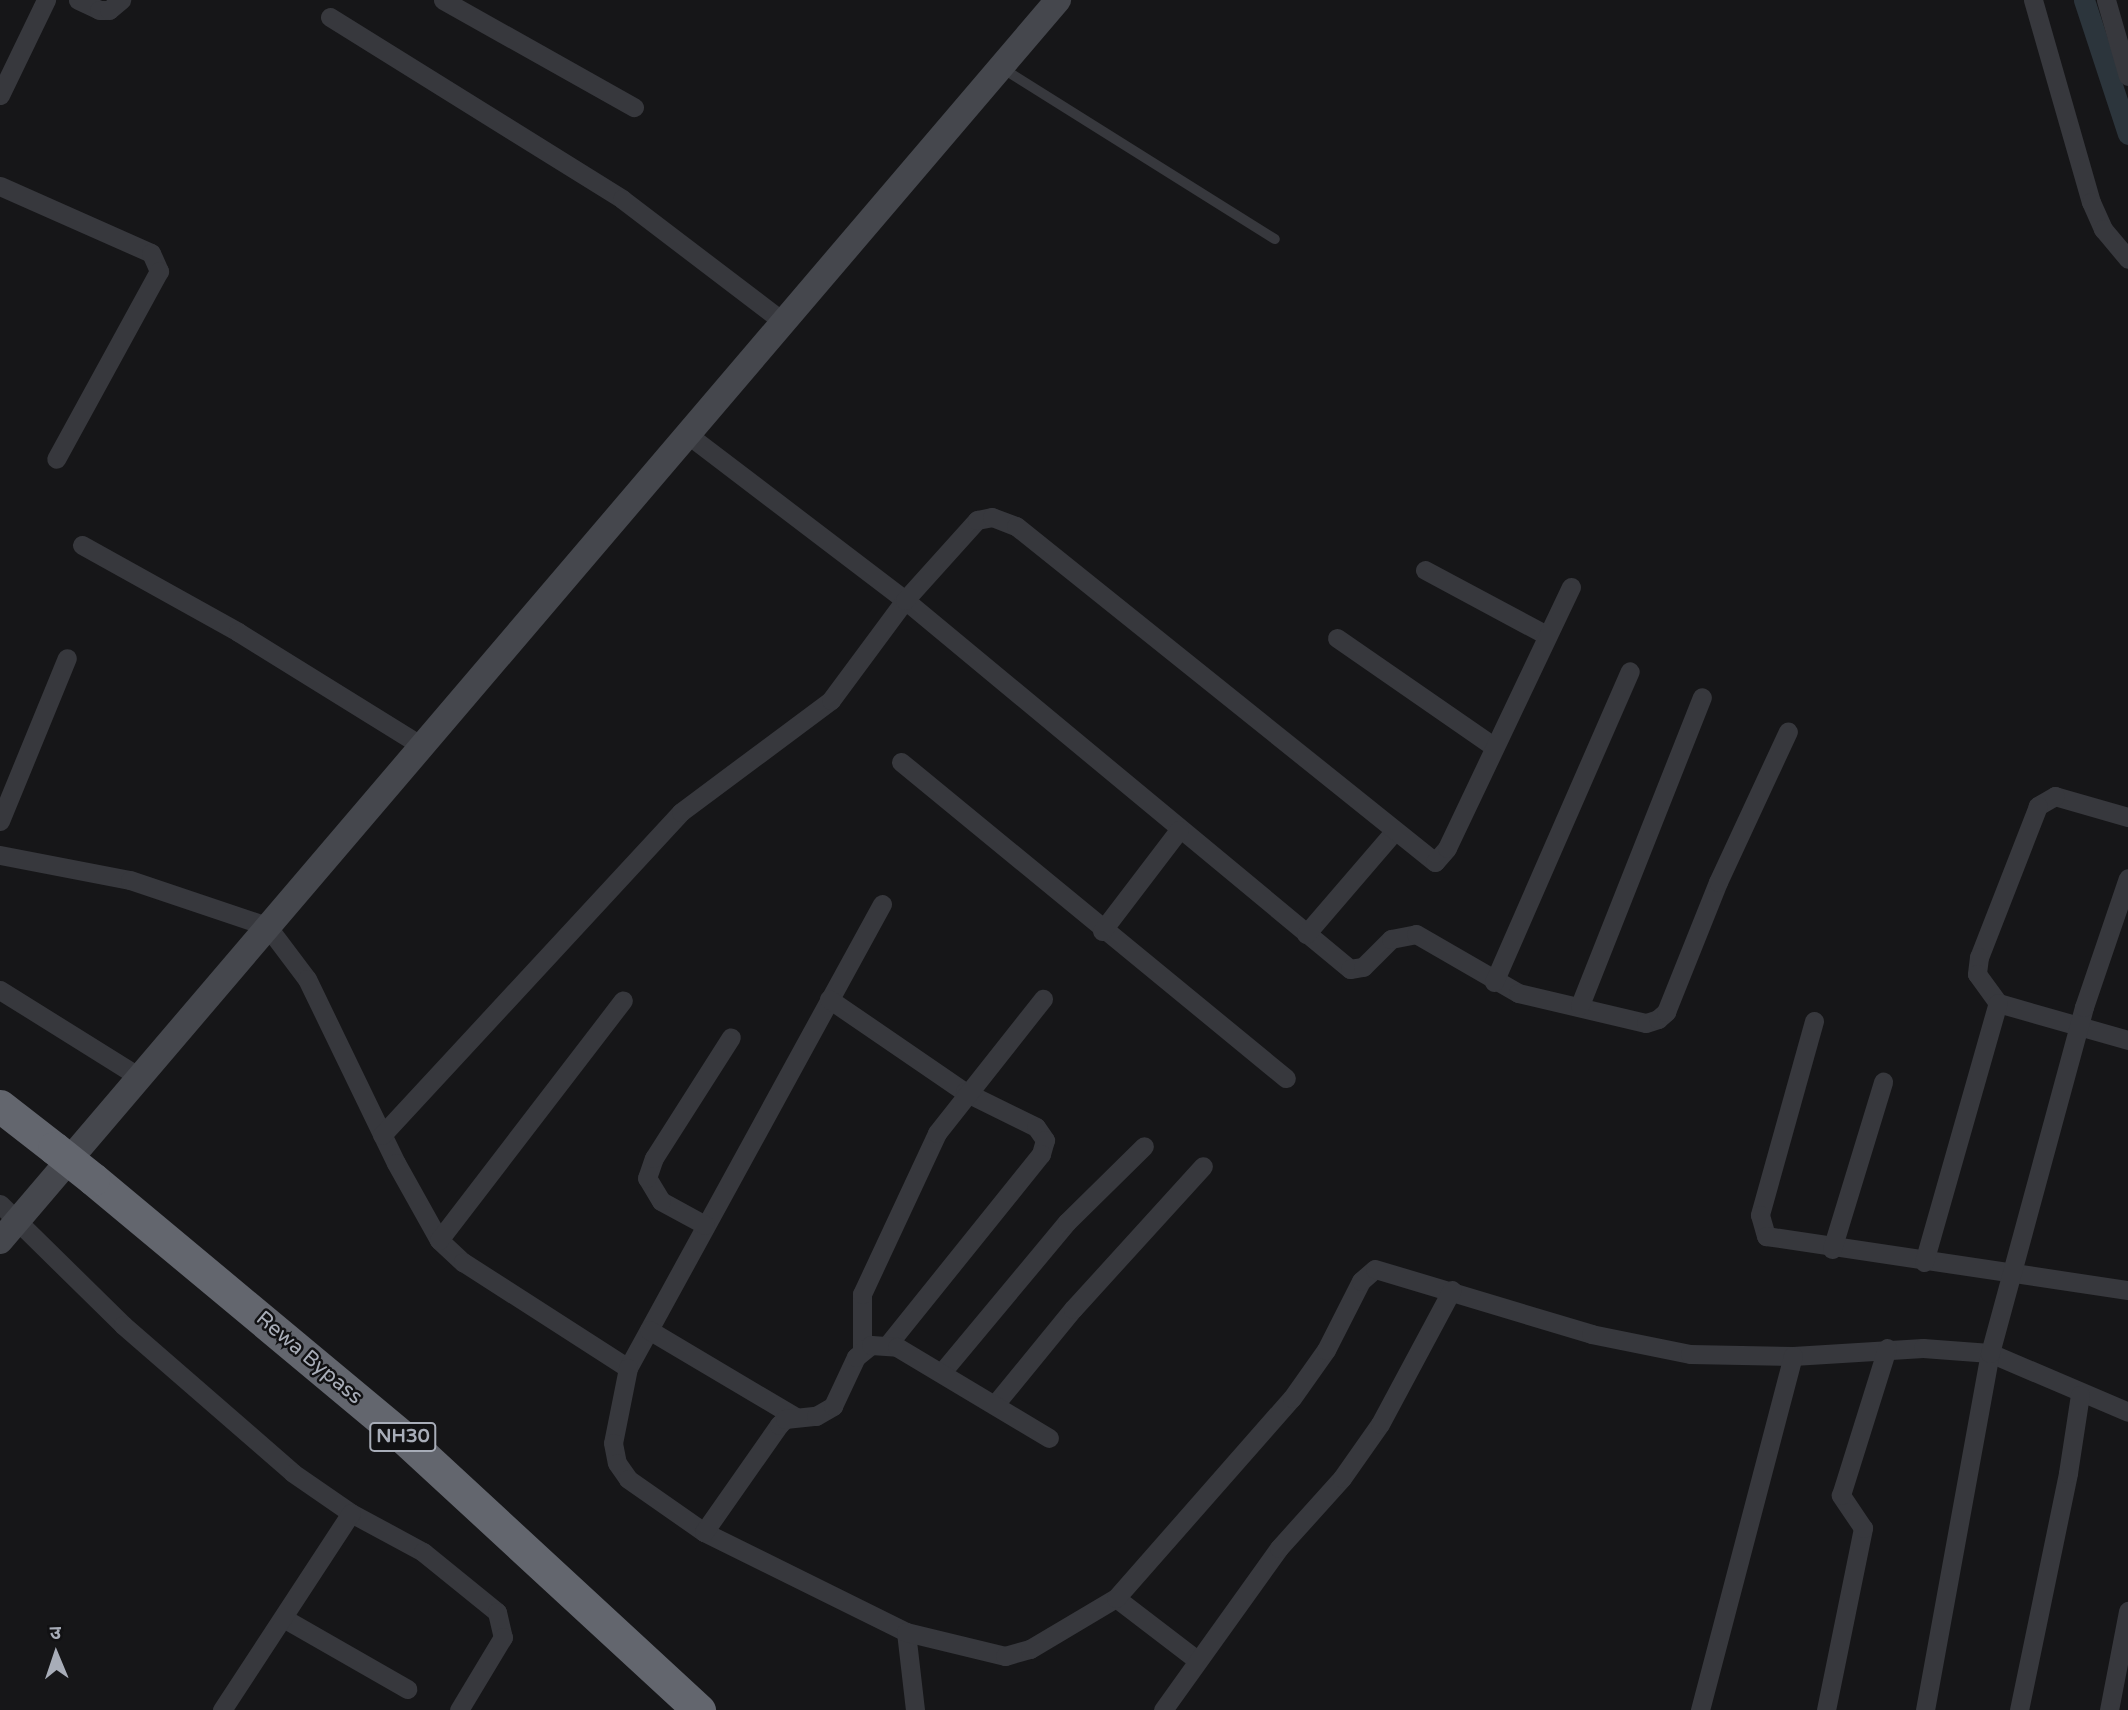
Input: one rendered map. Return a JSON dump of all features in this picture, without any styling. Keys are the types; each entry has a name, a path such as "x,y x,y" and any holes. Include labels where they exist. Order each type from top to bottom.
{"highway":[{"name":"Rewa Bypass","path":"0,1105 403,1437 699,1710"}],"street":[{"path":"0,95 46,0"},
{"path":"78,0 99,10 109,10 121,0"},
{"path":"443,0 634,107"},
{"path":"0,1241 9,1211 139,1077 1058,0"},
{"path":"2033,0 2091,202 2103,229 2128,259"},
{"path":"2106,0 2128,76"},
{"path":"330,17 622,199 782,321"},
{"path":"0,186 151,253 159,271 56,459"},
{"path":"687,434 905,600 1343,966 1356,969 1391,939 1416,934 1494,982 1518,993 1580,1005 1646,1023 1666,1012 1718,882 1788,731"},
{"path":"382,1135 681,812 831,700 905,600 965,530 978,520 1004,520 1273,731 1429,861 1438,861 1571,587"},
{"path":"82,545 238,632 420,746"},
{"path":"1425,570 1546,635"},
{"path":"1337,638 1493,746"},
{"path":"0,821 67,658"},
{"path":"1494,982 1630,671"},
{"path":"1580,1005 1702,697"},
{"path":"901,762 1102,931 1286,1078"},
{"path":"2128,817 2055,796 2038,806 1979,957 1977,974 1998,1003 2128,1040"},
{"path":"1102,931 1179,830"},
{"path":"1306,934 1393,833"},
{"path":"0,855 130,880 267,926 307,979 382,1135 439,1240 463,1262 628,1368"},
{"path":"1925,1710 1990,1353 2079,1025 2128,878"},
{"path":"882,904 628,1368 613,1444 617,1463 646,1494 704,1532 906,1632 1005,1656 1030,1649 1116,1598 1292,1398 1326,1350 1367,1273 1384,1268 1643,1347 1689,1354 1793,1356 1887,1349 1990,1353 2080,1395 2128,1412"},
{"path":"0,989 139,1077"},
{"path":"829,999 965,1093 1036,1127 1045,1140 1041,1154 889,1343"},
{"path":"649,1330 794,1416 816,1416 833,1406 862,1348 862,1294 937,1133 965,1093 1043,999"},
{"path":"439,1240 623,1000"},
{"path":"1924,1262 1998,1003"},
{"path":"1814,1021 1760,1215 1766,1236 1832,1249 2128,1290"},
{"path":"705,1225 661,1201 647,1178 654,1158 731,1037"},
{"path":"1832,1249 1883,1082"},
{"path":"942,1372 1067,1222 1144,1146"},
{"path":"996,1403 1073,1308 1203,1166"},
{"path":"9,1211 123,1325 293,1473 351,1513 423,1552 501,1618 503,1637 459,1710"},
{"path":"1163,1710 1279,1548 1342,1478 1380,1423 1452,1290"},
{"path":"862,1348 889,1343 996,1403 1049,1438"},
{"path":"1826,1710 1863,1528 1841,1495 1887,1349"},
{"path":"1700,1710 1793,1356"},
{"path":"2019,1710 2068,1474 2080,1395"},
{"path":"704,1532 779,1425 794,1416"},
{"path":"222,1710 285,1619 351,1513"},
{"path":"1116,1598 1197,1660"},
{"path":"2109,1710 2128,1611"},
{"path":"285,1619 407,1689"},
{"path":"906,1632 915,1710"}],"lane":[{"path":"1001,67 1275,239"}],"waterway":[{"path":"2084,0 2128,134"}]}
